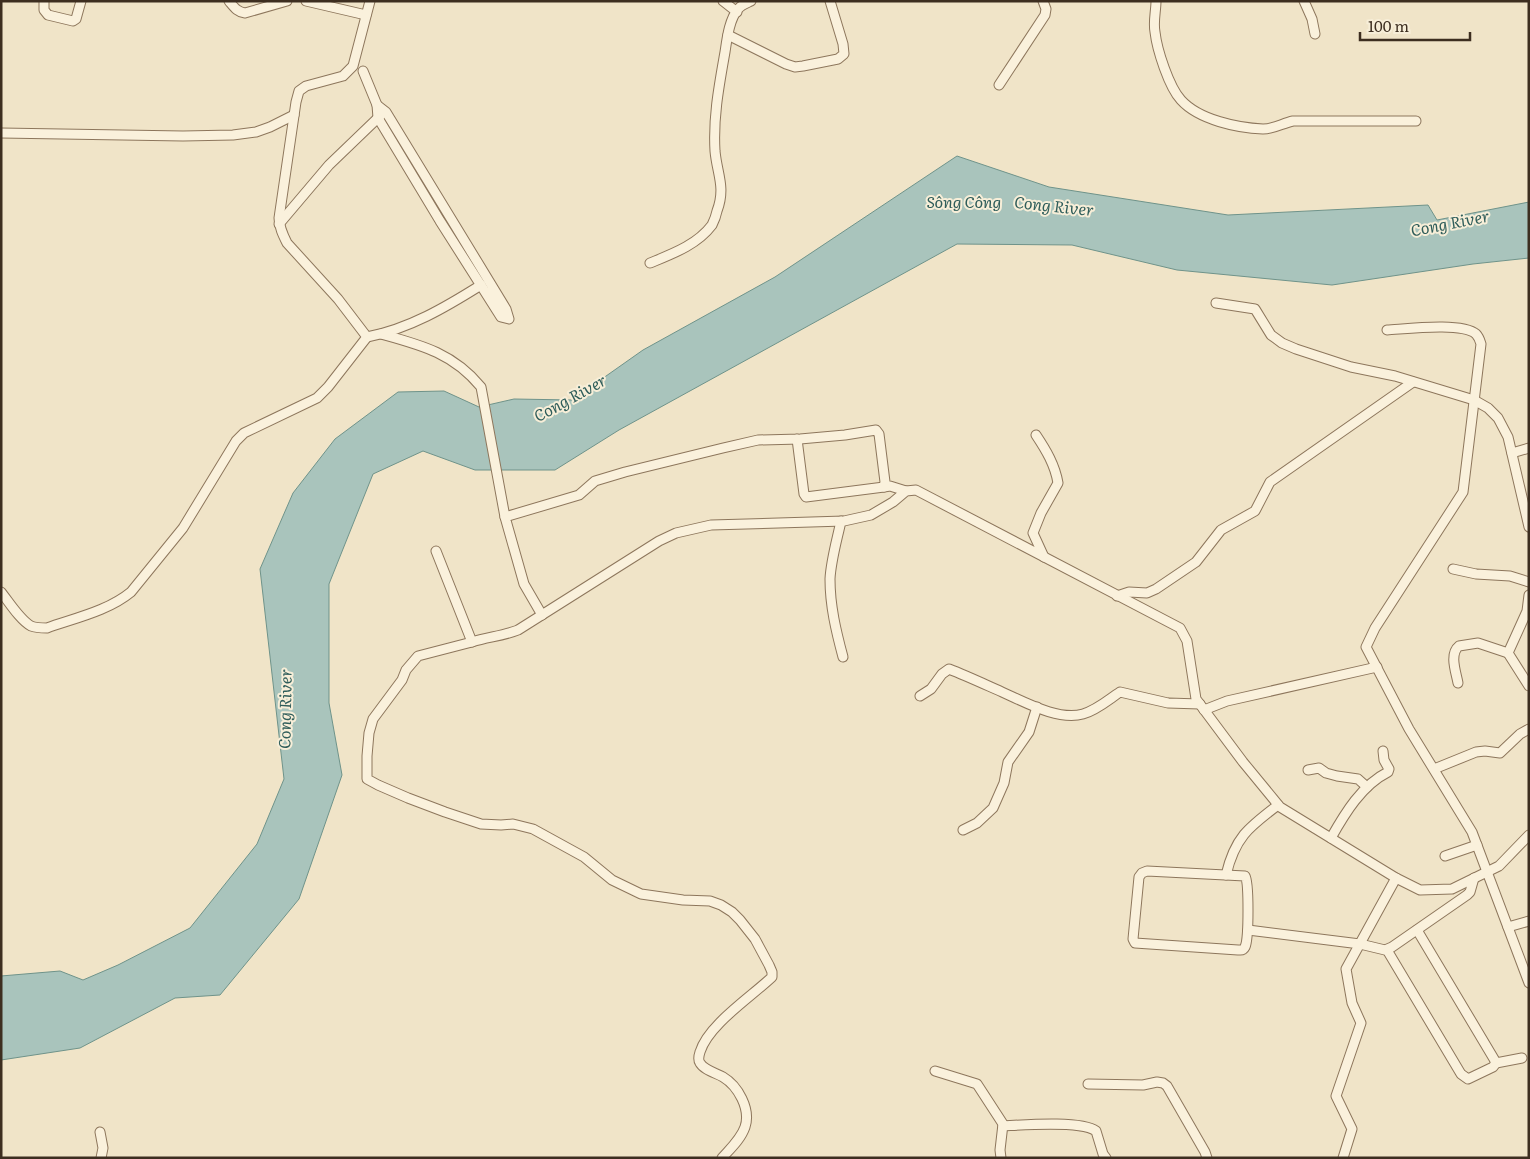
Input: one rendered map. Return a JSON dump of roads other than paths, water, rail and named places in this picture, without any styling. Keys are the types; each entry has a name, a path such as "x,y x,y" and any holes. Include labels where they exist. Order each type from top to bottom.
{"street":[{"path":"44,1 44,10 48,15 73,21 76,19 81,1"},
{"path":"229,1 235,9 245,13 287,1"},
{"path":"306,1 366,15"},
{"path":"370,1 366,15 359,65 382,115 481,285 501,317 509,319 506,309 382,115"},
{"path":"723,1 737,12"},
{"path":"650,263 695,242 712,225 715,218 722,199 721,177 716,154 716,106 733,18 739,8 751,1"},
{"path":"728,36 786,64 795,66 838,59 844,54 843,44 830,1"},
{"path":"999,85 1045,15 1046,9 1043,1"},
{"path":"1156,1 1154,31 1162,60 1173,87 1180,99 1190,108 1206,117 1224,123 1265,129 1293,121 1416,121"},
{"path":"1304,1 1312,19 1315,34"},
{"path":"359,65 353,66 343,76 306,86 299,92 292,125 279,224 282,234 288,243 338,299 367,336"},
{"path":"1,132 217,136 256,132 294,115"},
{"path":"279,224 329,165 382,115"},
{"path":"1,592 24,620 31,626 40,628 47,628 111,606 121,600 131,592 183,528 236,441 244,433 317,398 328,387 367,336 401,328 446,307 481,285"},
{"path":"1216,303 1255,309 1272,335 1282,343 1296,349 1351,367 1395,376 1474,400 1488,408 1498,418 1508,436 1529,527"},
{"path":"1386,330 1435,327 1460,329 1475,333 1480,339 1481,344 1463,492 1372,634 1366,647 1409,729 1466,820 1488,871 1529,983"},
{"path":"381,334 435,350 452,360 481,387 505,517 524,584 542,615"},
{"path":"1117,596 1129,592 1147,593 1196,562 1221,530 1256,511 1270,482 1414,382"},
{"path":"505,517 579,495 595,481 758,440 797,439 878,431 885,482 884,487"},
{"path":"1036,435 1053,465 1058,483 1034,526 1033,533 1044,558"},
{"path":"797,439 804,494 806,497 890,486 906,491 916,490 1180,628 1187,641 1196,699 1278,805 1396,878 1420,890 1452,889 1498,866 1529,835"},
{"path":"1512,453 1529,448"},
{"path":"722,1158 736,1143 745,1128 747,1116 744,1104 736,1090 725,1078 700,1063 700,1052 715,1028 734,1009 772,978 772,972 764,954 740,920 721,905 710,901 683,900 641,894 612,880 584,857 533,829 513,824 480,824 378,785 367,779 369,733 373,719 402,680 406,670 418,656 518,630 676,532 711,525 841,521 871,515 893,502 906,491"},
{"path":"841,521 832,559 830,578 834,620 843,657"},
{"path":"436,551 472,642"},
{"path":"1453,568 1476,574 1510,576 1529,582"},
{"path":"1508,652 1527,611 1529,595"},
{"path":"1458,683 1454,664 1454,652 1458,646 1478,643 1508,652 1529,686"},
{"path":"920,696 931,689 942,674 949,669 1037,707 1071,716 1084,714 1099,707 1120,692 1168,703 1202,707 1376,667"},
{"path":"963,830 978,823 993,808 1004,783 1008,762 1029,732 1037,707"},
{"path":"1434,769 1476,752 1500,753 1520,734 1529,729"},
{"path":"1331,838 1354,802 1377,778 1388,772 1389,769 1384,760 1383,752"},
{"path":"1308,770 1319,768 1326,773 1337,776 1358,778 1367,787"},
{"path":"1226,875 1240,838 1248,828 1278,805"},
{"path":"1445,856 1477,845"},
{"path":"1147,871 1226,875 1245,876 1247,879 1248,930 1245,948 1238,950 1136,944 1134,942 1137,892 1142,873 1147,871"},
{"path":"1343,1158 1352,1129 1336,1096 1361,1024 1352,1003 1346,969 1396,878"},
{"path":"1248,930 1360,944 1387,950 1468,895 1474,878"},
{"path":"1508,927 1529,921"},
{"path":"1417,930 1496,1063"},
{"path":"1387,950 1461,1074 1468,1079 1493,1067 1496,1063 1522,1058"},
{"path":"935,1070 977,1084 1003,1124 1001,1158"},
{"path":"1088,1084 1143,1085 1157,1082 1163,1083 1167,1086 1207,1158"},
{"path":"1003,1126 1086,1126 1096,1131 1106,1158"},
{"path":"100,1132 103,1148 101,1158"}],"water":[{"name":"Sông Công","path":"957,156 1049,187 1228,215 1428,205 1437,220 1529,202 1529,258 1473,264 1332,285 1177,270 1072,245 957,244 619,430 555,470 475,470 423,451 373,474 329,584 329,703 342,775 299,899 220,995 175,998 80,1048 1,1060 1,976 60,971 83,980 118,965 190,928 257,844 284,779 260,569 293,493 335,439 398,392 444,391 479,407 514,399 572,400 643,350 775,277"}],"water label":[{"name":"Cong River","path":"1054,206"},
{"name":"Cong River","path":"1450,223"},
{"name":"Cong River","path":"570,398"},
{"name":"Cong River","path":"285,709"}]}
